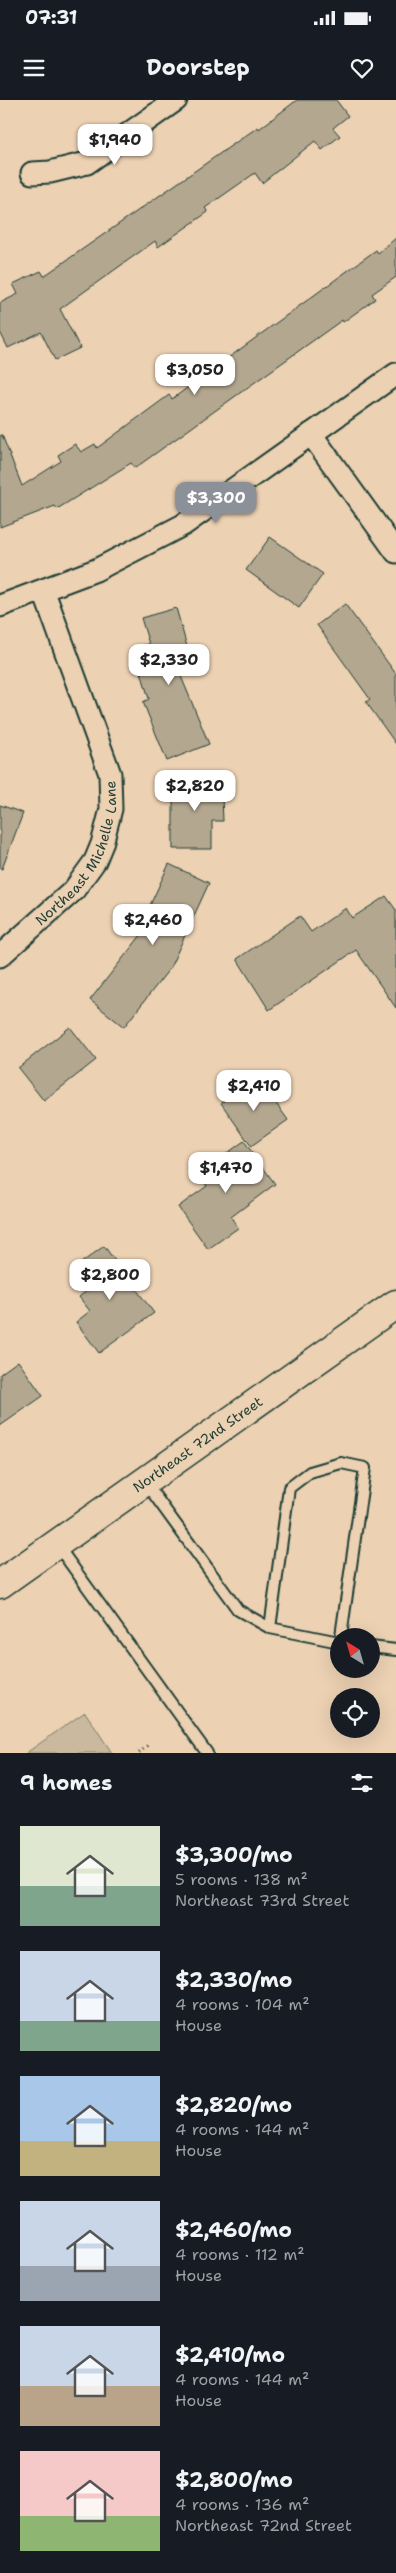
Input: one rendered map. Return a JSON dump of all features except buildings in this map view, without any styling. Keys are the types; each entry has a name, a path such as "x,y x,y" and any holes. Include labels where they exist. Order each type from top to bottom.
{"main road":[{"name":"Northeast 72nd Street","path":"0,1584 396,1304"}],"street":[{"path":"32,173 50,172 87,163 176,100"},
{"path":"0,606 44,592 96,570 182,525 396,374"},
{"path":"311,434 396,552"},
{"name":"Northeast Michelle Lane","path":"0,956 74,890 95,861 102,844 111,809 110,774 44,592"}],"lane":[{"path":"270,1628 289,1488 310,1472 341,1462 365,1468 342,1628"},
{"path":"145,1482 238,1610 270,1628 330,1640"},
{"path":"56,1544 207,1753"},
{"path":"380,1648 396,1650"}],"path":[{"path":"139,1753 148,1745"}],"shaded area":[{"path":"85,1712 112,1753 26,1753"}]}
